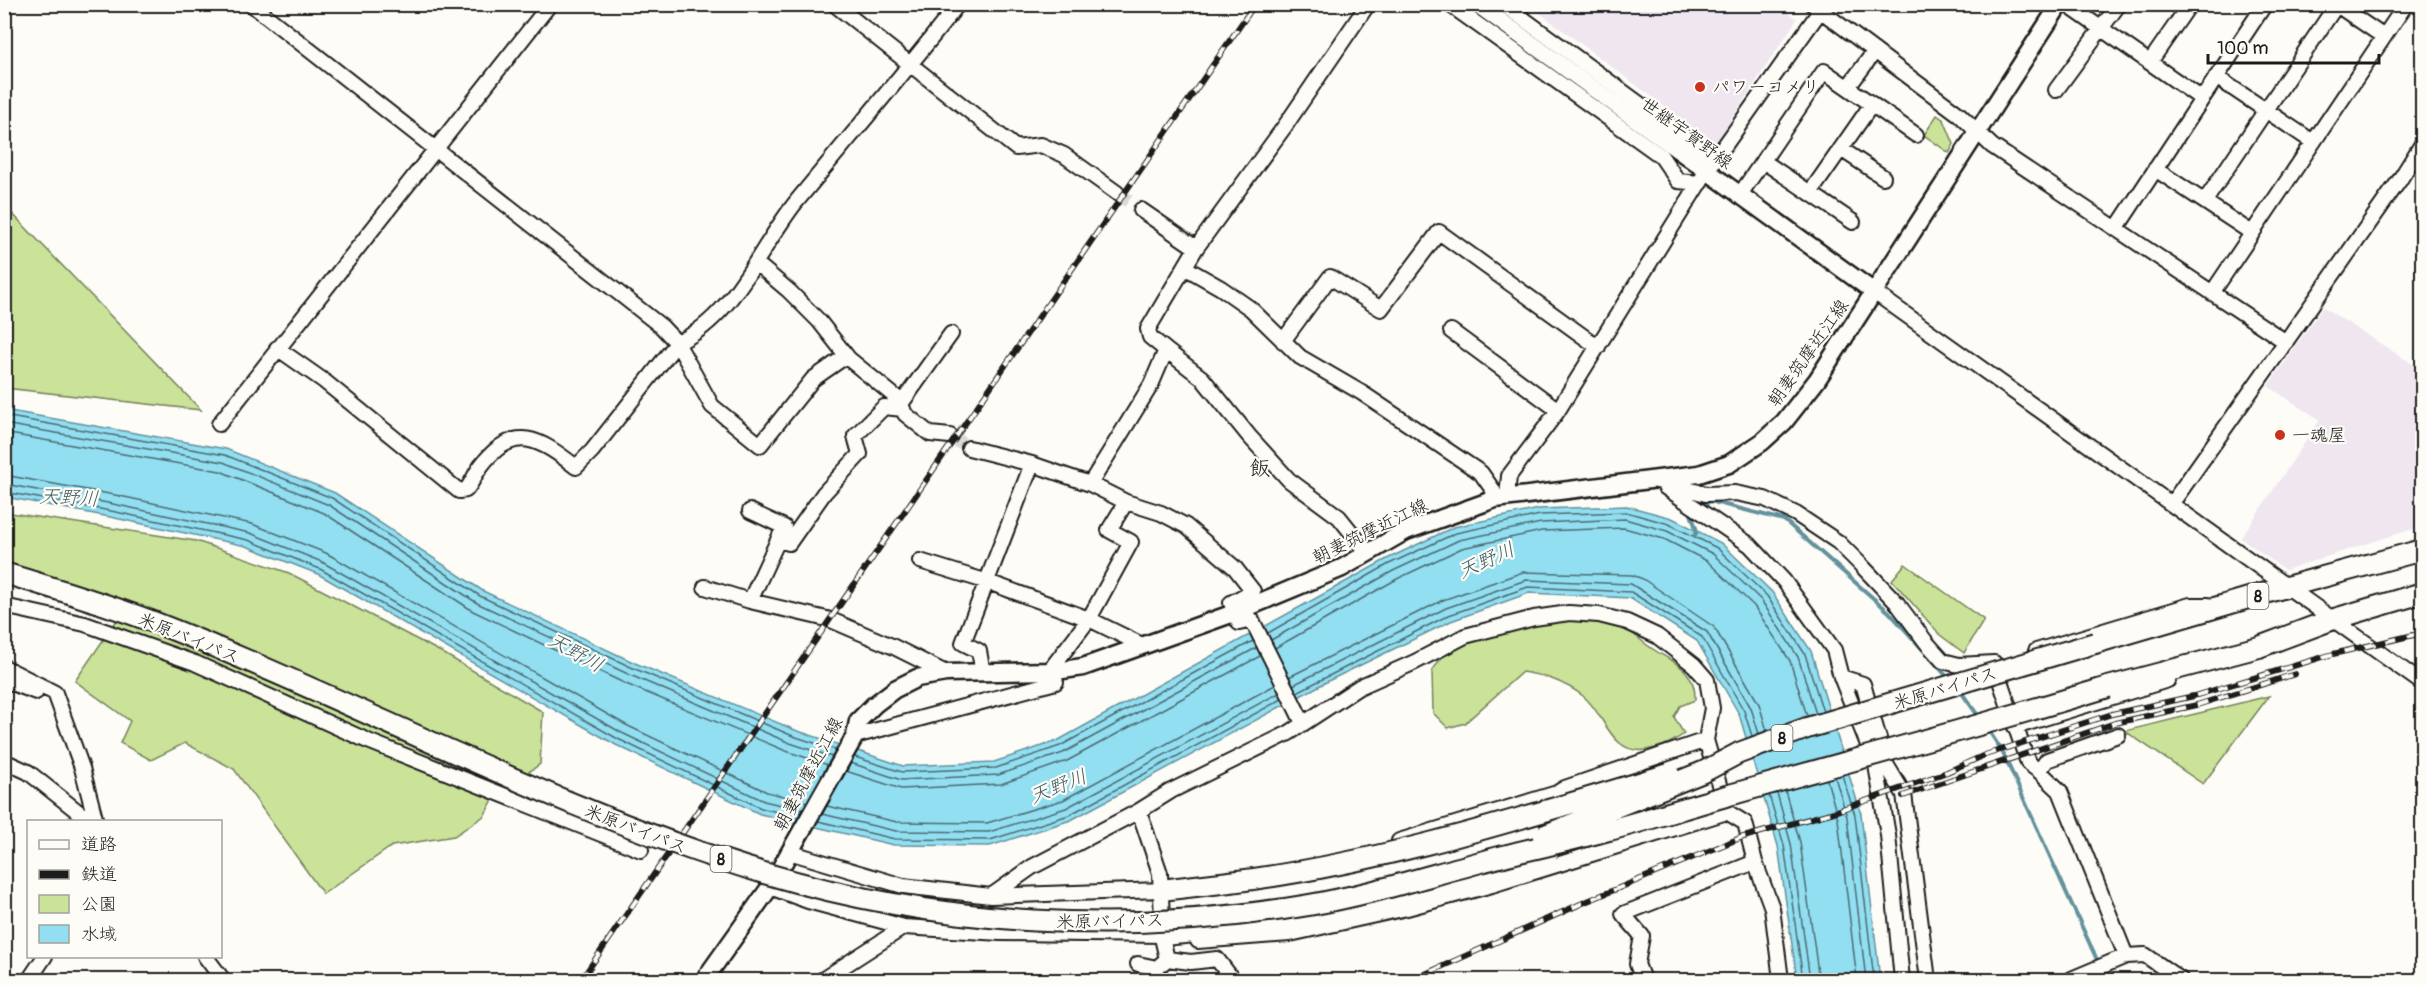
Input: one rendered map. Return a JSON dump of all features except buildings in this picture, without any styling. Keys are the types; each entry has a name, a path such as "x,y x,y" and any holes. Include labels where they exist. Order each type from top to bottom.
{"highway":[{"name":"米原バイパス","path":"1479,862 1703,772 1739,753 1807,728 2286,587 2422,550"},
{"name":"米原バイパス","path":"4,573 149,620 378,718 552,796 679,846 822,890 967,916 1048,922 1126,922 1203,917 1309,905 1408,883 1479,862 1609,830 1972,729 2108,687 2259,647 2331,620 2422,593"},
{"path":"1161,886 1230,882 1296,874 1404,850 1739,753"},
{"path":"1163,939 1317,916 1410,896 1484,875 1609,830"}],"main road":[{"name":"世継宇賀野線","path":"1477,4 1874,292"},
{"name":"朝妻筑摩近江線","path":"704,981 770,887 852,741 858,721 895,689 917,678 946,673 983,674 1083,667 1234,613 1342,568 1406,531 1501,498 1699,474 1729,464 1762,442 1784,422 1817,380 2060,4"}],"street":[{"path":"251,4 662,327 677,343 712,406 760,445 813,379 846,356"},
{"path":"219,424 550,4"},
{"path":"834,4 1016,148 1041,145 1064,155 1117,193"},
{"path":"277,348 324,381 459,491 466,490 481,466 506,441 520,438 539,443 557,452 576,468 677,343 694,335 731,299 794,205 911,66 958,4"},
{"path":"1368,4 1285,126 1196,248 1148,329 1150,337 1202,378 1289,480 1339,517 1368,553"},
{"path":"1449,4 1661,156 1678,181 1707,172"},
{"path":"1503,4 1707,172"},
{"path":"2066,4 2202,99"},
{"path":"2056,90 2119,4"},
{"path":"2150,62 2190,4"},
{"path":"2116,229 2265,4"},
{"path":"2212,293 2406,4"},
{"path":"2205,201 2337,5 2384,37"},
{"path":"1186,268 1251,309 1300,357 1362,393 1481,474 1501,498 1509,476 1558,410 1707,172 1819,6 1960,114 1992,146 2286,342"},
{"path":"1848,87 1875,51"},
{"path":"1739,196 1824,71 1916,135"},
{"path":"2216,77 2313,142"},
{"path":"1810,193 1872,104"},
{"path":"2172,503 2422,144"},
{"path":"1841,149 1883,177"},
{"path":"1763,161 1853,222"},
{"path":"2155,169 2252,233"},
{"path":"1141,210 1196,248"},
{"path":"1283,340 1330,277 1381,309 1439,232 1598,347"},
{"path":"756,263 819,321 846,356 898,399 905,414 930,434 950,436"},
{"path":"1874,292 2422,683"},
{"path":"1450,331 1558,410"},
{"path":"902,406 951,334"},
{"path":"1090,484 1151,385 1166,350"},
{"path":"778,540 789,543 824,493 860,454 855,436 884,407 902,406"},
{"path":"969,447 1032,464 1090,484 1126,502 1161,513 1186,526 1235,567 1253,591 1231,603 1234,613 1239,623 1252,620 1301,718"},
{"path":"983,674 979,651 963,643 1032,464"},
{"path":"1653,480 1706,494 1735,493 1765,499 1796,513 1838,542 1861,565 1897,603 1943,661 1959,664 1994,663 2190,605 2228,605"},
{"path":"1653,480 1750,545 1784,581 1834,650 1841,677 1876,765 1888,836 1902,981"},
{"path":"852,741 1056,682 1050,670 1089,619 1131,542 1109,530 1126,502"},
{"path":"750,511 784,527 750,601"},
{"path":"920,561 988,582 1089,619 1144,646"},
{"path":"705,587 750,601 837,622 946,673"},
{"path":"4,606 85,624 195,663 368,741 641,850"},
{"path":"990,896 1032,867 1139,811 1211,769 1289,733 1301,718 1465,636 1524,620 1569,613 1599,615 1627,622 1657,636 1694,665 1707,680 1712,708 1706,740 1727,812 1745,823 1755,862 1772,908 1781,981"},
{"path":"2015,727 2222,664 2259,647"},
{"path":"1994,663 2028,763 2060,791 2126,956"},
{"path":"4,667 55,693 82,768 95,820"},
{"path":"1841,677 1863,684 1887,766 1904,794 1928,981"},
{"path":"4,680 43,695 55,693"},
{"path":"2039,771 2047,760 2118,735"},
{"path":"793,845 903,886 990,896 1161,886 1293,866 1402,841 1557,793 1565,788 1706,740"},
{"path":"4,761 28,772 88,820"},
{"path":"1139,811 1161,886 1163,939 1167,959"},
{"path":"770,887 808,902 904,927 1163,939 1290,934 1386,913 1492,885 1727,812"},
{"path":"1642,981 1637,964 1642,936 1623,914 1755,862"},
{"path":"822,981 904,927"},
{"path":"2068,981 2126,956 2145,955 2181,981"},
{"path":"29,981 44,958"},
{"path":"206,958 223,981"},
{"path":"1138,964 1157,968 1167,959"},
{"path":"1167,959 1191,963 1217,959 1233,981"}],"shaded area":[{"name":"パワーコメリ","path":"1529,5 1777,5 1797,19 1715,144"},
{"path":"2323,307 2422,370 2422,526 2285,570 2241,538 2320,420 2268,386"}],"green space":[{"path":"1937,115 1944,120 1954,144 1949,153 1924,135"},
{"path":"5,206 201,410 5,388"},
{"path":"4,512 196,541 289,573 441,652 543,712 540,764 495,796 484,816 454,836 392,846 323,894 234,769 185,743 151,760 120,743 130,721 75,681 126,607 5,564"},
{"path":"1905,564 1984,620 1964,653 1940,635 1892,580"},
{"path":"1562,620 1587,621 1627,630 1681,667 1691,680 1695,700 1680,706 1674,717 1684,734 1657,748 1634,750 1616,740 1591,703 1576,691 1554,680 1522,672 1465,723 1448,728 1433,713 1432,671 1445,653 1468,640"},
{"path":"2269,696 2203,784 2125,731"}],"water":[{"name":"天野川","path":"4,410 226,449 335,493 483,591 635,663 795,730 903,766 994,762 1057,741 1387,559 1454,527 1539,509 1627,506 1672,518 1721,543 1772,592 1811,651 1861,814 1880,980 1797,980 1778,846 1739,714 1697,641 1630,598 1529,593 1451,621 1330,680 1071,820 990,846 894,845 760,814 616,745 318,574 246,546 5,497"}],"waterway":[{"path":"1700,508 1710,501 1784,520 1889,612 1950,680"},
{"path":"1694,512 1691,514 1697,531 1695,535"},
{"path":"1959,689 1979,717"},
{"path":"1987,728 2002,751 2098,962 2110,980"}],"tunnel":[{"path":"1117,193 1141,210"},
{"path":"950,436 969,448"}],"railway":[{"path":"581,980 1255,4"},
{"path":"1412,980 1585,902 1740,838 1834,812 1947,772 1985,755 2112,714 2194,696 2333,654 2422,633"},
{"path":"1903,796 2115,723 2197,705 2295,674"}],"place":[{"name":"パワーコメリ","path":"1700,87"},
{"name":"一魂屋","path":"2280,435"}],"district":[{"name":"飯","path":"1260,468"}]}
